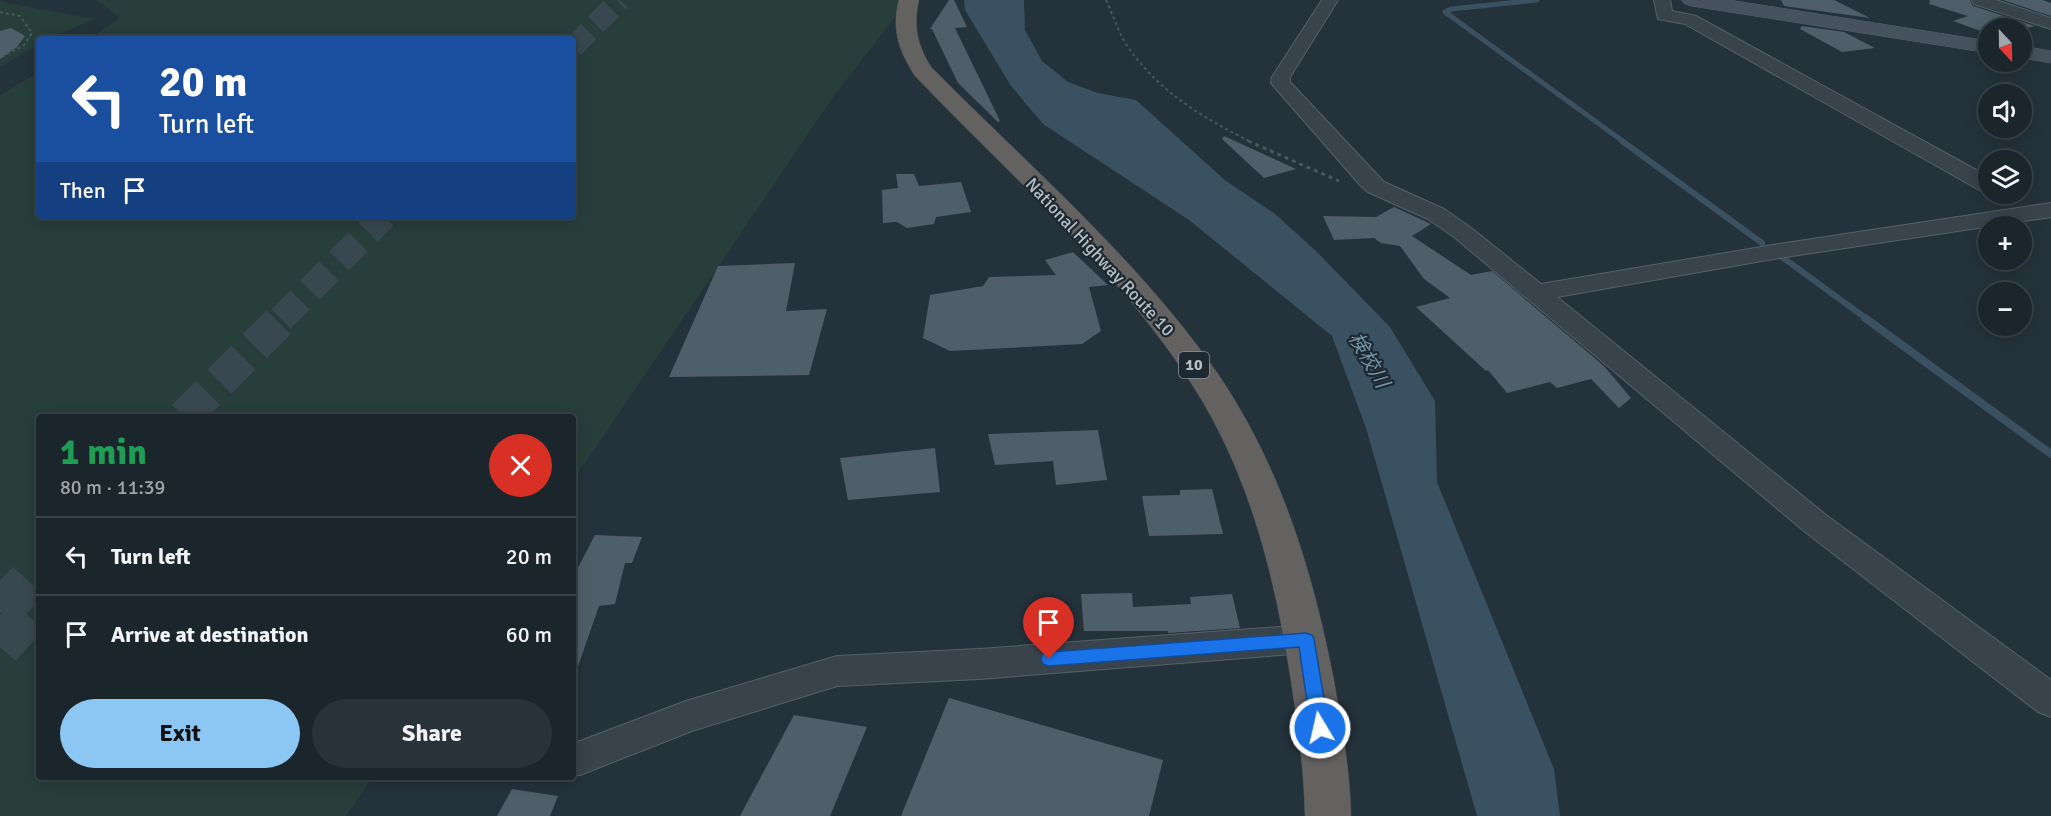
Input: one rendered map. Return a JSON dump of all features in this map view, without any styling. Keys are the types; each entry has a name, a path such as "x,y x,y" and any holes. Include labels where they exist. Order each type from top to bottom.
{"highway":[{"name":"National Highway Route 10","path":"909,0 904,18 904,32 911,53 923,71 1138,293 1207,382 1249,458 1282,541 1294,583 1306,639 1328,772 1328,816"}],"main road":[{"path":"1692,0 1978,45"},
{"path":"2032,54 2051,57"}],"street":[{"path":"1330,0 1281,77 1281,83 1368,180 1383,190 1449,222 1815,523 2051,701"},
{"path":"1662,0 1665,15 1690,20 1978,180"},
{"path":"1980,0 2051,24"},
{"path":"2024,204 2046,214"},
{"path":"1535,293 2046,214"},
{"path":"576,758 686,717 837,671 979,664 1306,639"}],"path":[{"path":"1106,0 1130,49 1149,73 1209,120 1244,140 1358,189 1383,190"},
{"path":"0,12 27,19 33,33 24,45 0,58"}],"green space":[{"path":"0,0 95,19 54,36 36,36 36,46 0,67"},
{"path":"97,0 908,0 831,100 576,477 576,414 36,414 36,780 371,780 346,816 0,816 0,95 36,74 36,219 576,219 576,36 93,36 120,18"}],"water":[{"name":"検校川","path":"964,0 1024,0 1025,30 1042,61 1068,82 1098,93 1136,100 1226,181 1274,213 1317,252 1390,327 1435,401 1437,482 1554,769 1560,816 1477,816 1366,428 1332,336 1189,220 1043,124 1011,86 965,10"}],"building":[{"path":"949,0 954,0 967,27 955,28 1000,121 998,122 958,83 930,29"},
{"path":"1781,0 1834,0 1870,18 1784,6"},
{"path":"1930,0 1970,0 1973,6 2010,18 1978,18 1978,30 1953,21 1968,16 1929,4"},
{"path":"2003,0 2042,0 2051,3 2051,16"},
{"path":"1802,26 1844,32 1875,48 1842,52 1800,29"},
{"path":"11,28 25,36 17,47 0,59 0,31"},
{"path":"1224,136 1296,169 1264,178 1222,139"},
{"path":"896,174 914,174 919,186 961,182 971,212 936,217 934,224 907,228 897,222 883,223 882,190 898,188"},
{"path":"1394,207 1431,224 1412,236 1471,275 1492,271 1604,366 1631,398 1619,408 1591,379 1557,388 1550,382 1507,393 1488,370 1486,371 1416,307 1450,298 1424,279 1400,246 1381,243 1374,238 1334,240 1323,216 1376,217"},
{"path":"1073,252 1108,285 1089,287 1101,331 1082,344 950,351 923,338 930,295 983,286 989,277 1056,275 1045,260"},
{"path":"795,263 786,311 827,309 809,375 669,377 718,266"},
{"path":"1098,430 1107,480 1056,485 1053,461 995,465 988,434"},
{"path":"935,448 940,492 848,500 840,458"},
{"path":"1212,489 1223,534 1149,536 1142,496 1180,495 1180,490"},
{"path":"595,535 642,537 632,563 625,563 615,604 599,606 576,672 576,571"},
{"path":"1132,593 1133,607 1191,604 1190,597 1232,594 1240,628 1168,633 1168,631 1084,631 1081,594"},
{"path":"949,698 1163,760 1149,816 901,816"},
{"path":"794,715 867,727 830,816 740,816"},
{"path":"512,789 558,796 550,816 497,816"}],"waterway":[{"path":"1537,0 1451,9 1445,12 1624,142"},
{"path":"1622,141 1762,243"},
{"path":"1782,257 1867,319"},
{"path":"1865,318 2051,454"}],"tunnel":[{"path":"576,44 620,0"},
{"path":"281,319 381,219"},
{"path":"187,414 283,318"},
{"path":"0,612 36,572"},
{"path":"0,647 36,606"}],"route":[{"path":"1049,659 1306,639 1320,728"}]}
